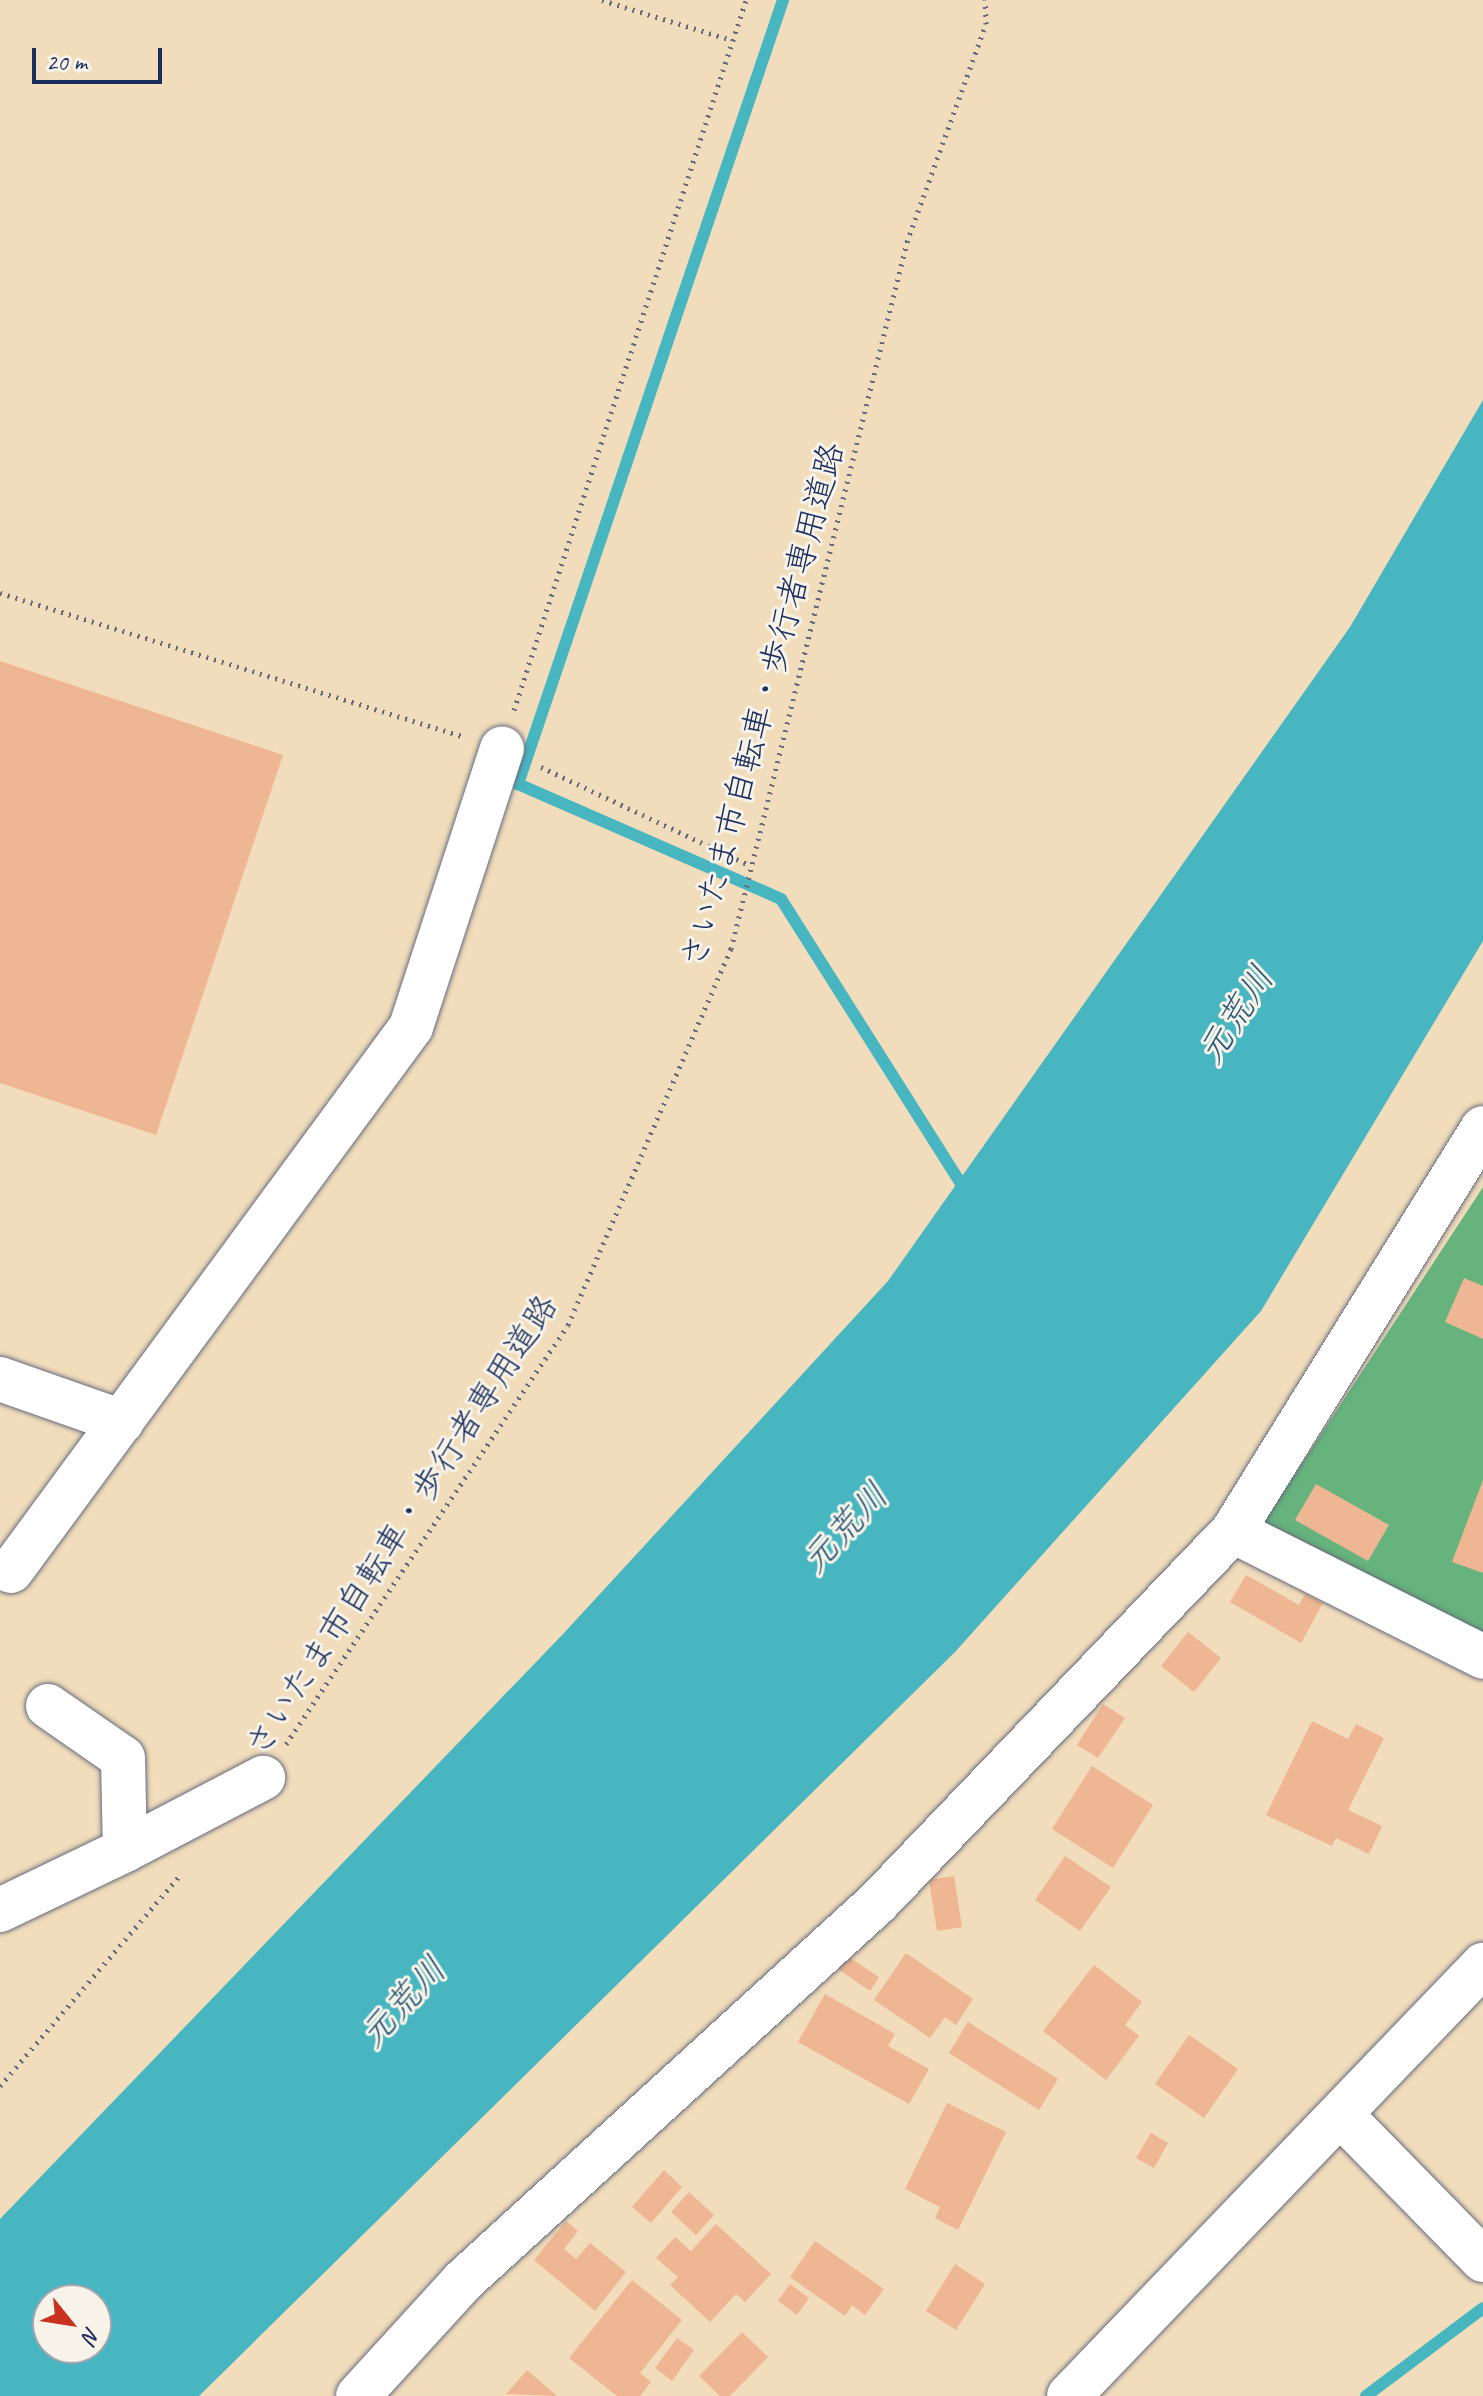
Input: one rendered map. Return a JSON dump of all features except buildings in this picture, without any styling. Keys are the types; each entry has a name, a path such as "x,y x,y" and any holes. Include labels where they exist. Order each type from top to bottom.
{"street":[{"path":"11,1571 411,1027 502,749"},
{"path":"358,2396 463,2281 878,1902 1233,1531 1483,1128"},
{"path":"0,1379 122,1422"},
{"path":"1233,1531 1483,1657"},
{"path":"48,1706 123,1758 125,1850"},
{"path":"0,1910 125,1850 263,1778"},
{"path":"1069,2396 1343,2117 1483,1965"},
{"path":"1343,2117 1483,2260"}],"path":[{"path":"602,0 731,40"},
{"path":"502,749 746,0"},
{"name":"さいたま市自転車・歩行者専用道路","path":"263,1778 568,1325 731,949 907,242 986,24 985,0"},
{"path":"0,593 502,749 749,867"},
{"path":"0,2086 192,1861"}],"green space":[{"path":"1483,1187 1483,1636 1259,1529"}],"water":[{"name":"元荒川","path":"1483,400 1483,941 1261,1311 955,1652 199,2396 0,2396 0,2219 564,1633 888,1281 1350,627"}],"waterway":[{"path":"783,0 518,784 781,899 968,1195"},
{"path":"1366,2396 1483,2308"}]}
